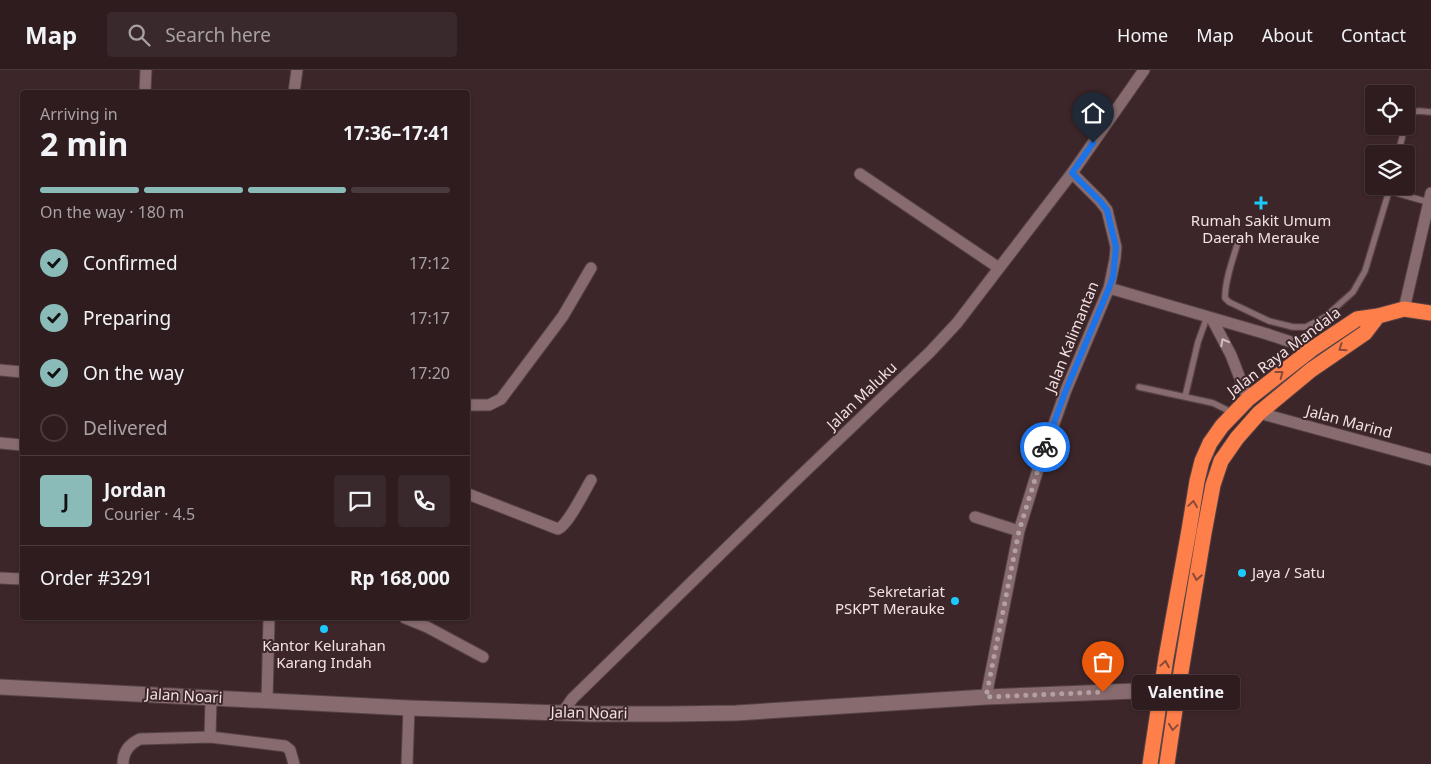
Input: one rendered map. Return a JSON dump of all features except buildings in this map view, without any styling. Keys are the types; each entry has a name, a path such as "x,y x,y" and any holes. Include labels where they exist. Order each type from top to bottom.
{"highway":[{"path":"1378,316 1404,309 1431,314"},
{"name":"Jalan Raya Mandala","path":"1150,764 1197,482 1202,462 1210,444 1222,426 1248,399 1312,349 1357,319 1378,316"},
{"name":"Jalan Raya Mandala","path":"1167,764 1213,485 1221,461 1237,438 1259,413 1311,370 1365,333 1378,316"}],"street":[{"path":"144,90 146,70"},
{"path":"294,90 297,70"},
{"name":"Jalan Maluku","path":"563,712 572,699 930,352 957,323 996,265 1072,173 1144,70"},
{"name":"Jalan Kalimantan","path":"986,697 1019,531 1039,466 1066,390 1113,277 1116,247 1107,210 1072,173"},
{"path":"860,174 996,265"},
{"path":"1404,309 1430,198"},
{"path":"470,405 489,405 500,399 563,316 591,268"},
{"path":"1109,288 1312,349"},
{"path":"1209,318 1231,354 1248,399"},
{"path":"0,370 20,372"},
{"name":"Jalan Marind","path":"1259,413 1431,460"},
{"path":"0,443 20,445"},
{"path":"470,495 558,529 568,520 591,480"},
{"path":"975,517 1019,531"},
{"path":"0,578 20,579"},
{"path":"268,701 269,620"},
{"path":"410,620 483,657"},
{"name":"Jalan Noari","path":"0,687 409,708 624,714 736,713 986,697 1178,690"},
{"path":"210,698 210,737"},
{"path":"407,764 409,708"},
{"path":"123,764 125,753 129,746 140,739 210,737 284,746 290,750 294,764"}],"lane":[{"path":"1415,111 1431,112"},
{"path":"1415,194 1430,198"},
{"path":"1239,238 1225,291 1225,298 1229,302 1269,321 1293,327 1306,326 1325,317 1353,292 1365,271 1387,195"},
{"path":"1185,397 1198,342 1209,318"},
{"path":"1139,387 1212,403 1233,413"}],"way so far":[{"path":"1045,447 1019,531 986,697 1103,692"}],"place":[{"name":"Rumah Sakit Umum Daerah Merauke","path":"1261,203"},
{"name":"Jaya / Satu","path":"1242,573"},
{"name":"Sekretariat PSKPT Merauke","path":"955,601"},
{"name":"Kantor Kelurahan Karang Indah","path":"324,629"},
{"name":"Valentine","path":"1103,692"}],"route":[{"path":"1045,447 1066,390 1113,277 1116,247 1107,210 1072,173 1093,143"}]}
